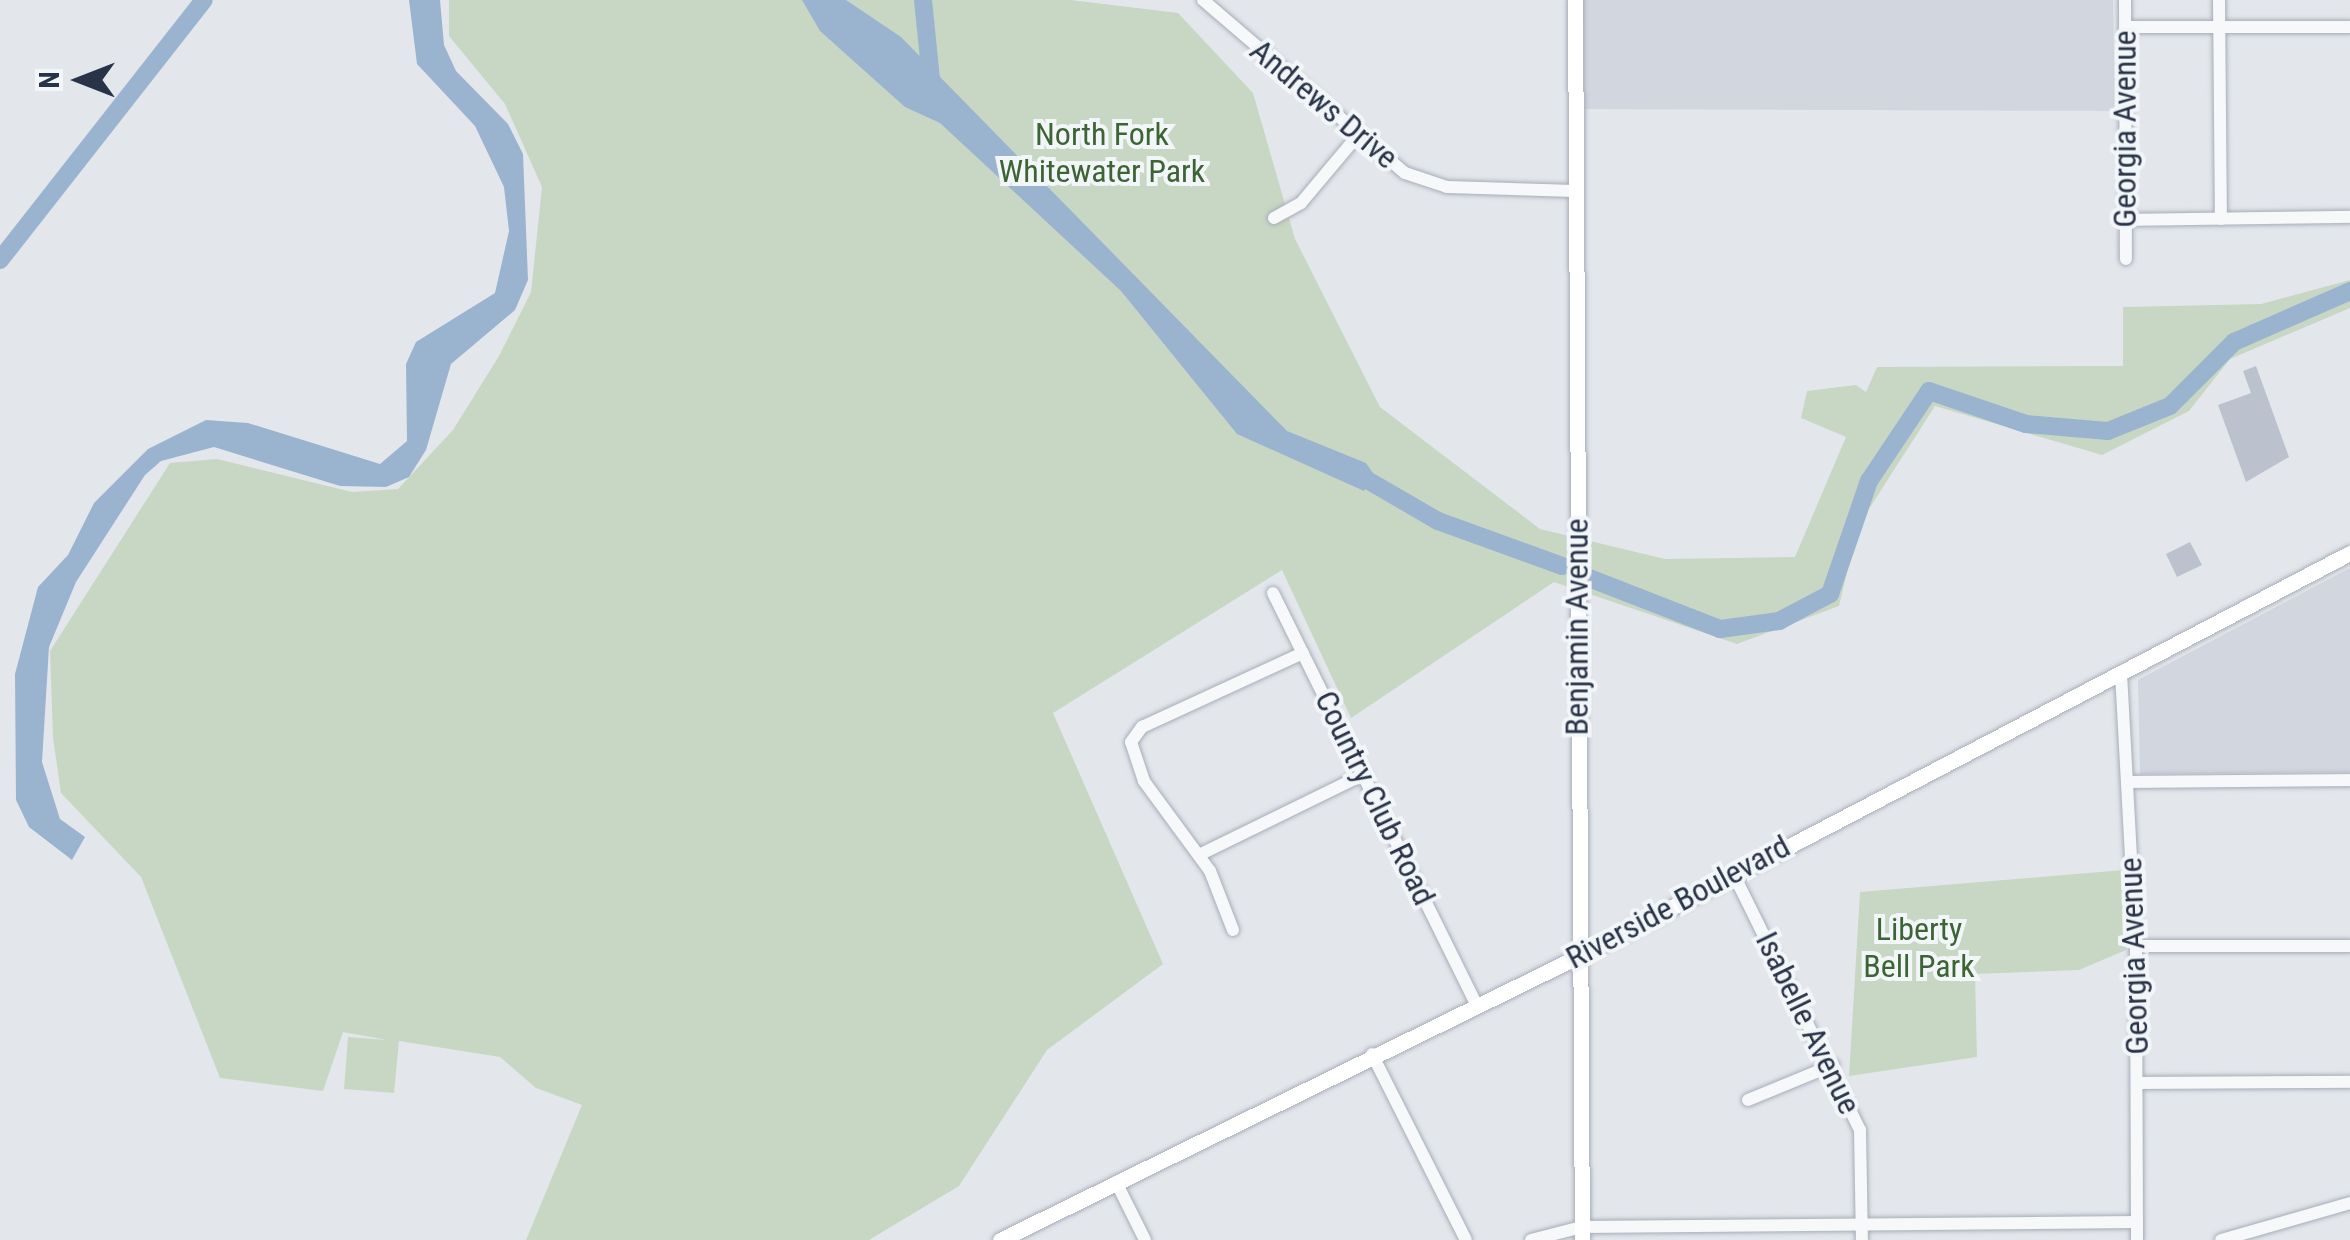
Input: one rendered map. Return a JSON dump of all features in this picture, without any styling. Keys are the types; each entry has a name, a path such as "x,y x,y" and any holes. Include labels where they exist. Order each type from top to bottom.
{"main road":[{"name":"Benjamin Avenue","path":"1569,5 1576,191 1582,1233"},
{"name":"Riverside Boulevard","path":"1000,1240 1372,1054 1579,956 2350,553"}],"street":[{"name":"Andrews Drive","path":"1204,0 1405,173 1447,187 1576,191"},
{"name":"Georgia Avenue","path":"2125,0 2126,259"},
{"path":"2219,0 2220,220"},
{"path":"2125,27 2350,27"},
{"path":"1274,218 1301,203 1358,135"},
{"path":"2125,220 2350,217"},
{"name":"Country Club Road","path":"1272,593 1476,1004"},
{"path":"1233,930 1201,854 1179,838 1144,781 1133,738 1142,726 1302,653"},
{"name":"Georgia Avenue","path":"2122,673 2136,946 2136,1240"},
{"path":"1201,854 1364,774"},
{"path":"2130,782 2350,780"},
{"name":"Isabelle Avenue","path":"1733,873 1833,1065 1860,1130 1862,1240"},
{"path":"2136,946 2350,946"},
{"path":"1372,1054 1466,1240"},
{"path":"1748,1100 1833,1065"},
{"path":"2137,1084 2350,1082"},
{"path":"1116,1182 1145,1240"},
{"path":"2221,1240 2350,1203"},
{"path":"1530,1240 1582,1233 1725,1234 1862,1225 2136,1222"}],"shaded area":[{"path":"1583,0 2113,0 2115,111 1584,109"},
{"path":"2350,568 2350,772 2140,774 2138,680"}],"green space":[{"name":"North Fork Whitewater Park","path":"449,0 1071,0 1178,13 1253,93 1295,239 1380,407 1540,529 1665,559 1795,557 1846,437 1801,418 1807,391 1856,385 1866,392 1877,367 2123,366 2123,307 2261,304 2350,280 2350,308 2230,359 2189,411 2102,455 1935,406 1858,526 1839,606 1737,644 1554,582 1351,718 1282,570 1053,713 1163,964 1047,1050 959,1186 869,1240 526,1240 582,1105 536,1088 500,1057 399,1041 394,1093 344,1089 348,1037 387,1040 343,1032 323,1091 220,1078 141,877 61,793 53,738 50,651 170,463 217,459 352,492 398,489 453,430 499,356 531,292 542,187 505,104 449,36"},
{"name":"Liberty Bell Park","path":"2124,870 2126,950 2079,970 1975,974 1977,1057 1849,1076 1860,892"}],"water":[{"path":"409,0 440,0 444,45 456,71 508,124 523,154 528,280 515,310 451,364 426,450 409,477 386,487 340,486 214,447 161,461 145,475 76,582 49,647 42,762 60,819 85,837 72,860 29,827 16,800 15,674 38,587 68,555 94,503 148,449 206,420 248,423 380,464 407,441 406,364 416,342 495,293 509,231 504,187 475,126 417,64"},
{"path":"802,0 846,0 901,37 1287,431 1366,463 1373,473 1364,491 1237,434 1121,291 940,123 905,107 820,31"}],"building":[{"path":"2256,366 2289,457 2246,482 2218,405 2251,393 2243,371"},
{"path":"2190,542 2202,565 2177,577 2166,554"}],"waterway":[{"path":"0,260 204,0"},
{"path":"923,0 932,89"},
{"path":"1589,578 1720,629 1779,621 1830,594 1869,481 1929,391 2026,424 2108,431 2170,406 2234,342 2350,291"},
{"path":"1350,470 1438,521 1562,566"}]}
